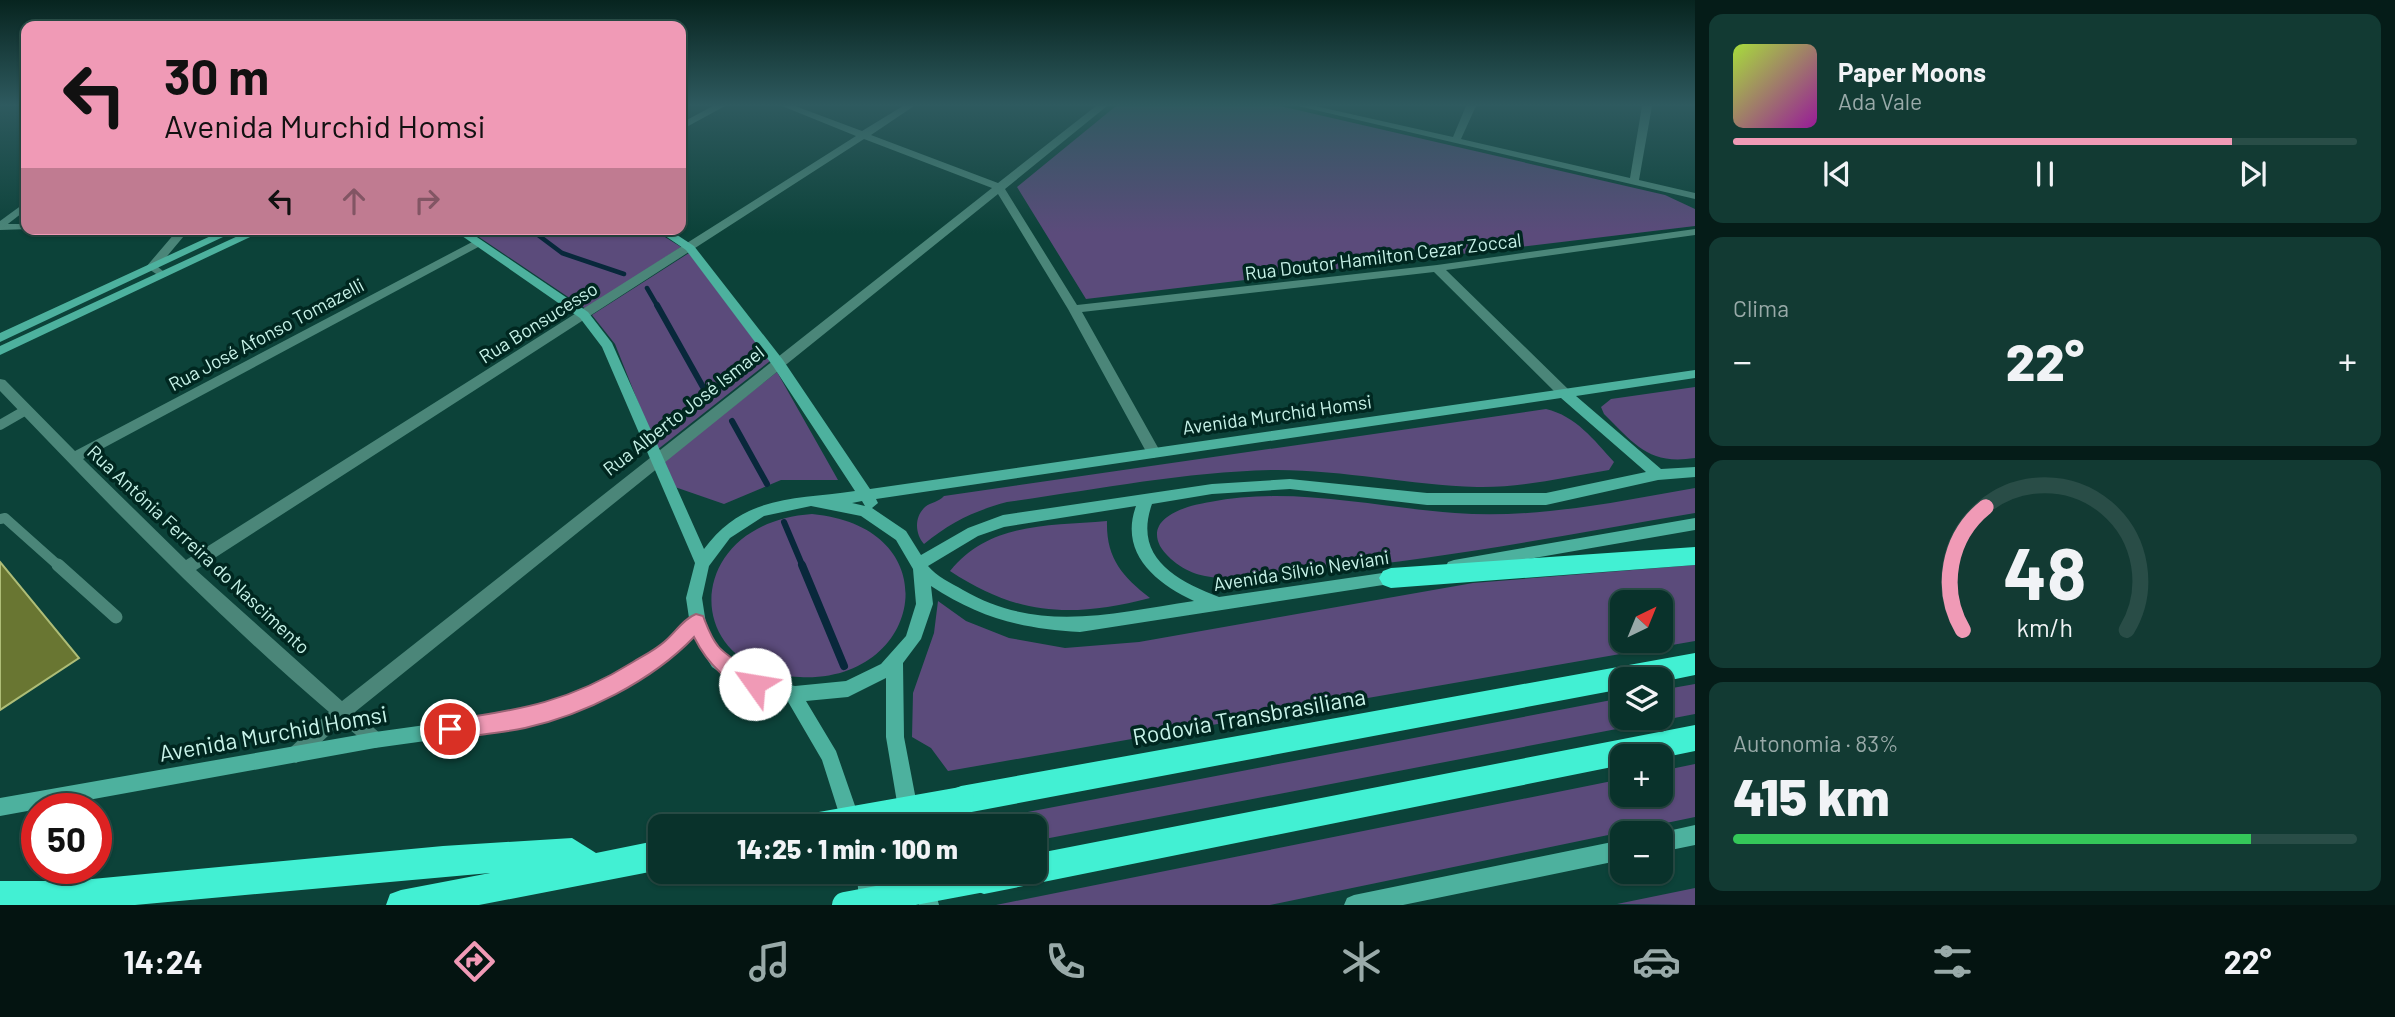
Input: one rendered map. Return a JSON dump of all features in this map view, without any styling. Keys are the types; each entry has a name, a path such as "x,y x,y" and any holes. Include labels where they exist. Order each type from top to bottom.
{"highway":[{"path":"1391,578 1695,556"},
{"name":"Rodovia Transbrasiliana","path":"882,814 1695,664"},
{"path":"1047,866 1695,738"},
{"path":"0,896 71,896 443,861 572,853 593,869"},
{"path":"401,905 648,858"},
{"path":"845,905 953,884"}],"main road":[{"path":"0,351 224,235"},
{"path":"0,338 247,235"},
{"path":"466,235 584,315 608,346 702,562"},
{"path":"669,235 690,248 778,363 866,496 910,545 922,568 926,596 923,620 907,650 878,675 838,692 793,694 755,684 737,676 711,652 696,622 693,602 702,562 720,537 746,517 777,505 827,501 860,509 895,530"},
{"name":"Avenida Murchid Homsi","path":"827,501 1695,374"},
{"path":"1564,393 1658,475"},
{"path":"922,568 973,532 1003,521 1146,498 1290,484 1427,499 1546,499 1658,475 1695,472"},
{"path":"1146,498 1138,524 1143,548 1159,572 1185,591 1220,604"},
{"name":"Avenida Sílvio Neviani","path":"922,568 970,602 1003,617 1035,623 1080,625 1391,578 1695,524"},
{"name":"Avenida Murchid Homsi","path":"0,807 374,740 526,719 576,702 624,678 670,649 696,622"},
{"path":"895,663 895,737 909,814"},
{"path":"793,694 830,757 848,814"},
{"path":"1673,840 1695,835"},
{"path":"1354,905 1610,852"},
{"path":"868,884 869,905"},
{"path":"923,884 929,905"}],"street":[{"name":"Rua Bonsucesso","path":"186,568 843,148"},
{"path":"898,148 999,187 1074,309 1154,453"},
{"name":"Rua Alberto José Ismael","path":"296,754 341,712 656,457 1048,148"},
{"path":"1487,148 1695,196"},
{"path":"1634,182 1640,148"},
{"path":"0,227 21,209"},
{"path":"0,227 21,227"},
{"name":"Rua Doutor Hamilton Cezar Zoccal","path":"1074,309 1437,268 1695,232"},
{"path":"157,271 180,235"},
{"name":"Rua José Afonso Tomazelli","path":"72,459 478,243"},
{"path":"1437,268 1564,393"},
{"name":"Rua Antônia Ferreira do Nascimento","path":"0,383 72,459 186,568 374,740"}],"lane":[{"path":"0,425 26,410"},
{"path":"0,519 5,518 116,617"}],"shaded area":[{"path":"1064,148 1463,148 1665,195 1695,209 1695,226 1086,299 1017,187"},
{"path":"476,235 662,235 681,247 586,309"},
{"path":"689,253 770,361 657,450 615,344 592,315"},
{"path":"777,372 838,480 781,480 724,504 672,486 661,463"},
{"path":"1695,387 1695,458 1665,458 1644,450 1604,414 1601,407 1611,399"},
{"path":"1546,409 1566,417 1592,437 1614,462 1609,470 1494,487 1451,486 1297,470 1238,471 1139,482 1007,502 963,518 924,544 917,531 917,520 921,511 944,496"},
{"path":"1695,488 1695,513 1463,552 1264,577 1219,578 1192,572 1168,557 1157,536 1164,520 1181,509 1241,498 1302,497 1455,513 1516,514 1576,508"},
{"path":"812,514 857,525 887,546 902,573 905,603 895,631 874,656 842,672 800,677 760,669 732,650 716,625 712,597 719,568 738,542 769,523"},
{"path":"1107,521 1109,546 1118,565 1131,582 1150,598 1095,609 1046,609 999,597 950,571 983,543 1002,535 1042,526"},
{"path":"1695,565 1695,641 1673,645 1673,590 1610,590 1610,653 1626,653 948,771 931,748 912,737 913,693 934,633 938,601 966,621 1009,638 1065,648 1139,642 1473,583"},
{"path":"1695,684 1695,714 1673,718 1673,688"},
{"path":"1610,700 1612,730 1047,839 1047,814 1018,814"},
{"path":"1695,764 1695,817 1673,822 1610,821 1610,835 1270,905 996,905 1610,781 1610,807 1673,807 1673,769"},
{"path":"1695,888 1695,905 1617,904"}],"building":[{"path":"0,562 79,658 0,710"}],"waterway":[{"path":"538,235 562,253 624,274"},
{"path":"647,288 658,307"},
{"path":"657,305 708,396"},
{"path":"732,421 767,484"},
{"path":"784,522 803,567"},
{"path":"802,565 844,666"}],"route":[{"path":"450,729 526,719 576,702 624,678 670,649 696,622 711,652 737,676 755,684"}]}
